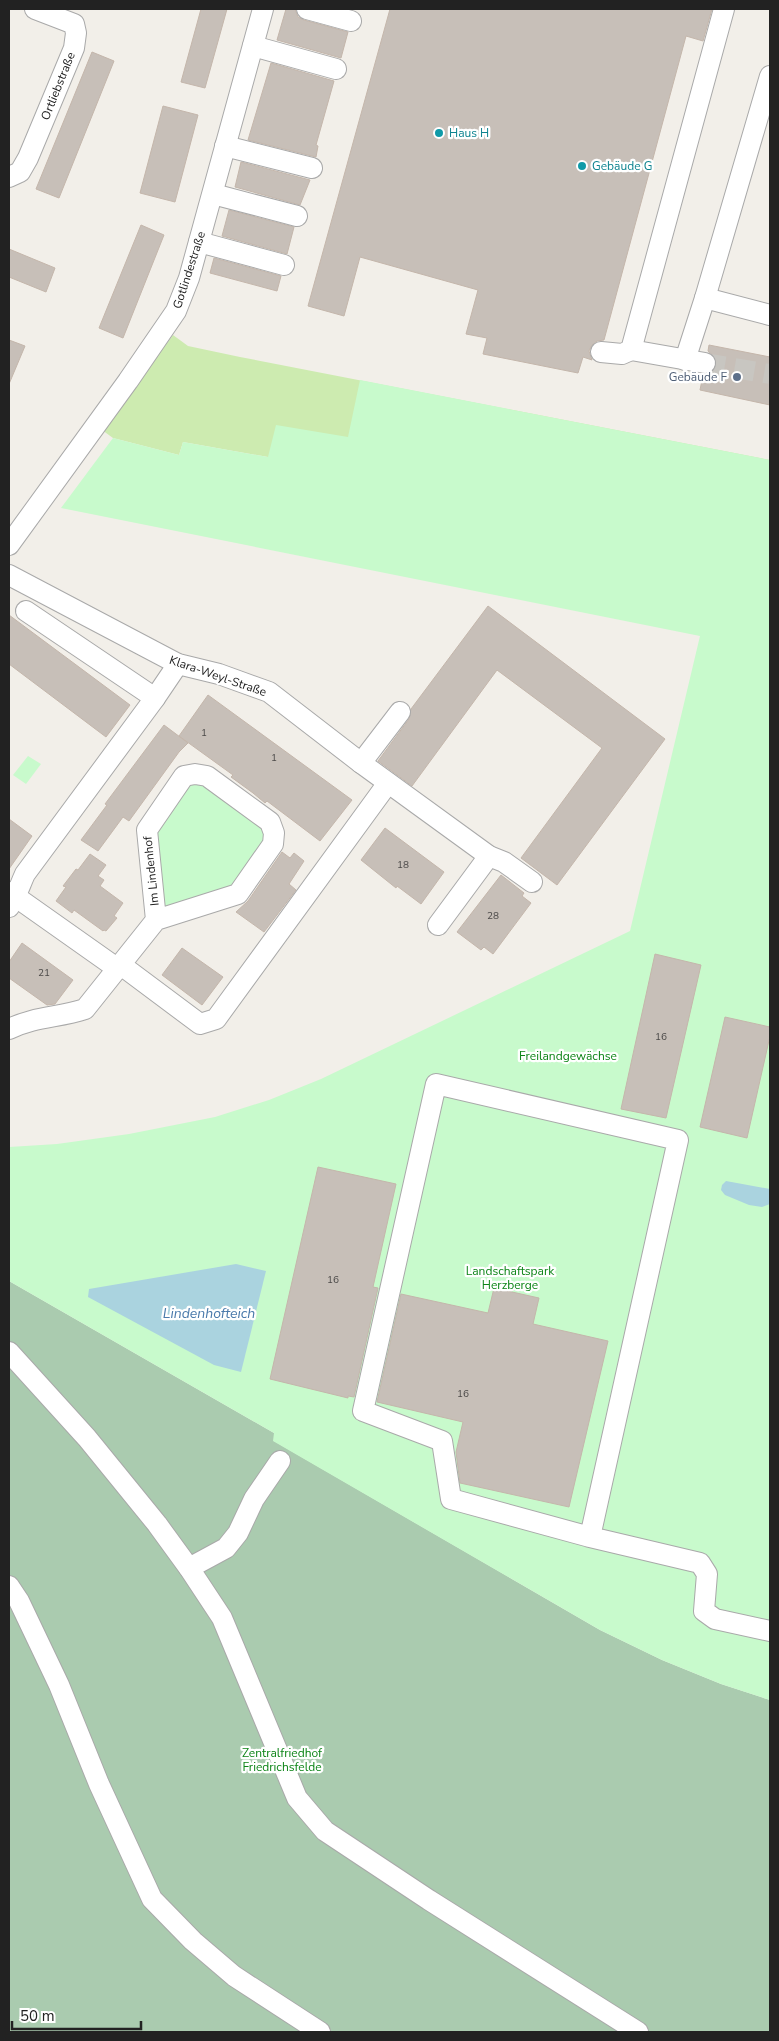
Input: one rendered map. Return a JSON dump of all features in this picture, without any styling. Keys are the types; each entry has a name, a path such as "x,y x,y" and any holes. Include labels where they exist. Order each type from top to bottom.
{"street":[{"name":"Ortliebstraße","path":"9,177 20,172 28,158 74,48 76,32 74,24 35,9"},
{"name":"Gotlindestraße","path":"9,545 176,312 189,278 263,9"},
{"path":"307,9 350,21"},
{"path":"631,350 724,9"},
{"path":"253,46 336,69"},
{"path":"685,360 770,76"},
{"path":"225,146 312,168"},
{"path":"213,194 297,216"},
{"path":"199,242 284,265"},
{"path":"705,298 770,315"},
{"path":"601,352 622,354 631,350 706,363"},
{"name":"Klara-Weyl-Straße","path":"9,575 178,664 226,676 269,692 361,763 489,856 504,862 532,882"},
{"path":"26,611 155,698"},
{"path":"178,664 25,874 12,898 119,967 200,1024 216,1019 388,783"},
{"path":"361,763 400,712"},
{"name":"Im Lindenhof","path":"10,1028 26,1021 69,1014 85,1009 156,920 238,894 273,844 274,833 270,822 207,776 195,774 184,776 147,830 156,920"},
{"path":"438,925 489,856"},
{"path":"590,1537 678,1140 436,1084 363,1411 442,1440 451,1499 590,1537 700,1563 707,1574 704,1612 715,1619 770,1631"},
{"path":"9,1352 87,1438 189,1568 222,1618 297,1798 325,1831 429,1900 638,2032"},
{"path":"189,1568 226,1548 238,1533 254,1499 280,1461"},
{"path":"9,1586 59,1685 99,1784 152,1899 193,1942 234,1976 320,2032"}],"green space":[{"path":"173,335 188,346 240,357 770,460 268,457 183,442 179,455 113,438 102,430"},
{"name":"Landschaftspark Herzberge","path":"360,380 770,460 770,1700 721,1684 662,1660 600,1630 273,1441 274,1433 9,1281 9,1147 57,1144 129,1134 215,1117 269,1100 321,1079 630,931 700,636 61,508 113,438 179,455 183,442 268,457 276,425 348,437"},
{"path":"28,756 41,764 26,784 13,775"},
{"path":"195,779 258,818 268,837 233,887 167,908 163,906 152,835 185,784"},
{"name":"Zentralfriedhof Friedrichsfelde","path":"9,1281 274,1433 274,1441 600,1630 662,1660 721,1684 770,1700 770,2032 9,2032"}],"water":[{"path":"726,1181 770,1189 770,1204 762,1207 749,1205 725,1195 721,1190 722,1185"},
{"name":"Lindenhofteich","path":"236,1264 266,1271 241,1372 214,1365 88,1297 89,1289"}],"building":[{"path":"201,9 227,9 205,88 181,82"},
{"path":"286,9 295,9 298,17 304,20 348,32 341,58 277,40"},
{"path":"390,9 712,9 703,41 686,36 604,340 597,341 592,345 589,351 592,360 583,357 578,373 483,354 487,338 466,334 478,290 360,257 344,316 308,306"},
{"path":"92,52 114,61 59,198 36,189"},
{"path":"271,63 334,81 316,145 318,146 316,157 248,140"},
{"path":"163,106 198,115 175,202 140,193"},
{"path":"241,162 310,180 300,205 235,187"},
{"path":"229,210 294,227 287,254 222,236"},
{"path":"141,225 164,235 123,338 99,328"},
{"path":"9,249 55,268 46,292 9,277"},
{"path":"214,258 281,276 277,291 210,273"},
{"path":"9,340 25,346 9,384"},
{"name":"Gebäude F","path":"709,345 770,357 770,405 700,390 703,375 710,374 717,366 716,358 708,351"},
{"path":"488,606 665,739 557,885 521,858 602,748 497,670 412,786 378,761 409,719 411,709"},
{"path":"9,615 130,705 106,737 9,664"},
{"path":"208,695 352,800 320,841 267,801 265,803 231,777 233,775 179,736"},
{"path":"164,725 188,743 179,752 129,821 123,817 98,851 81,840 107,805 105,804"},
{"path":"9,819 32,836 9,869"},
{"path":"385,828 444,872 421,904 397,886 396,888 361,860"},
{"path":"282,852 290,858 294,853 304,861 289,884 296,890 264,932 236,912 248,901"},
{"path":"90,854 106,865 98,876 104,880 100,886 123,903 114,916 117,918 106,931 103,931 74,910 72,913 56,901 66,887 63,886"},
{"path":"501,875 524,893 522,896 531,903 493,954 484,947 481,950 457,932"},
{"path":"22,943 73,980 55,1004 47,1005 9,978 9,962"},
{"path":"182,948 223,977 202,1005 162,975"},
{"path":"655,954 701,965 666,1118 621,1109"},
{"path":"725,1017 770,1027 770,1036 747,1138 700,1127"},
{"path":"318,1167 396,1184 373,1287 378,1288 354,1397 348,1396 348,1398 270,1379"},
{"path":"494,1288 539,1298 533,1324 608,1341 569,1507 460,1483 456,1452 463,1422 377,1402 401,1294 488,1313"}],"tunnel":[{"path":"705,363 770,374"}],"place":[{"name":"Haus H","path":"439,133"},
{"name":"Gebäude G","path":"582,166"},
{"name":"Gebäude F","path":"737,377"}],"park label":[{"name":"Freilandgewächse","path":"568,1056"}]}
